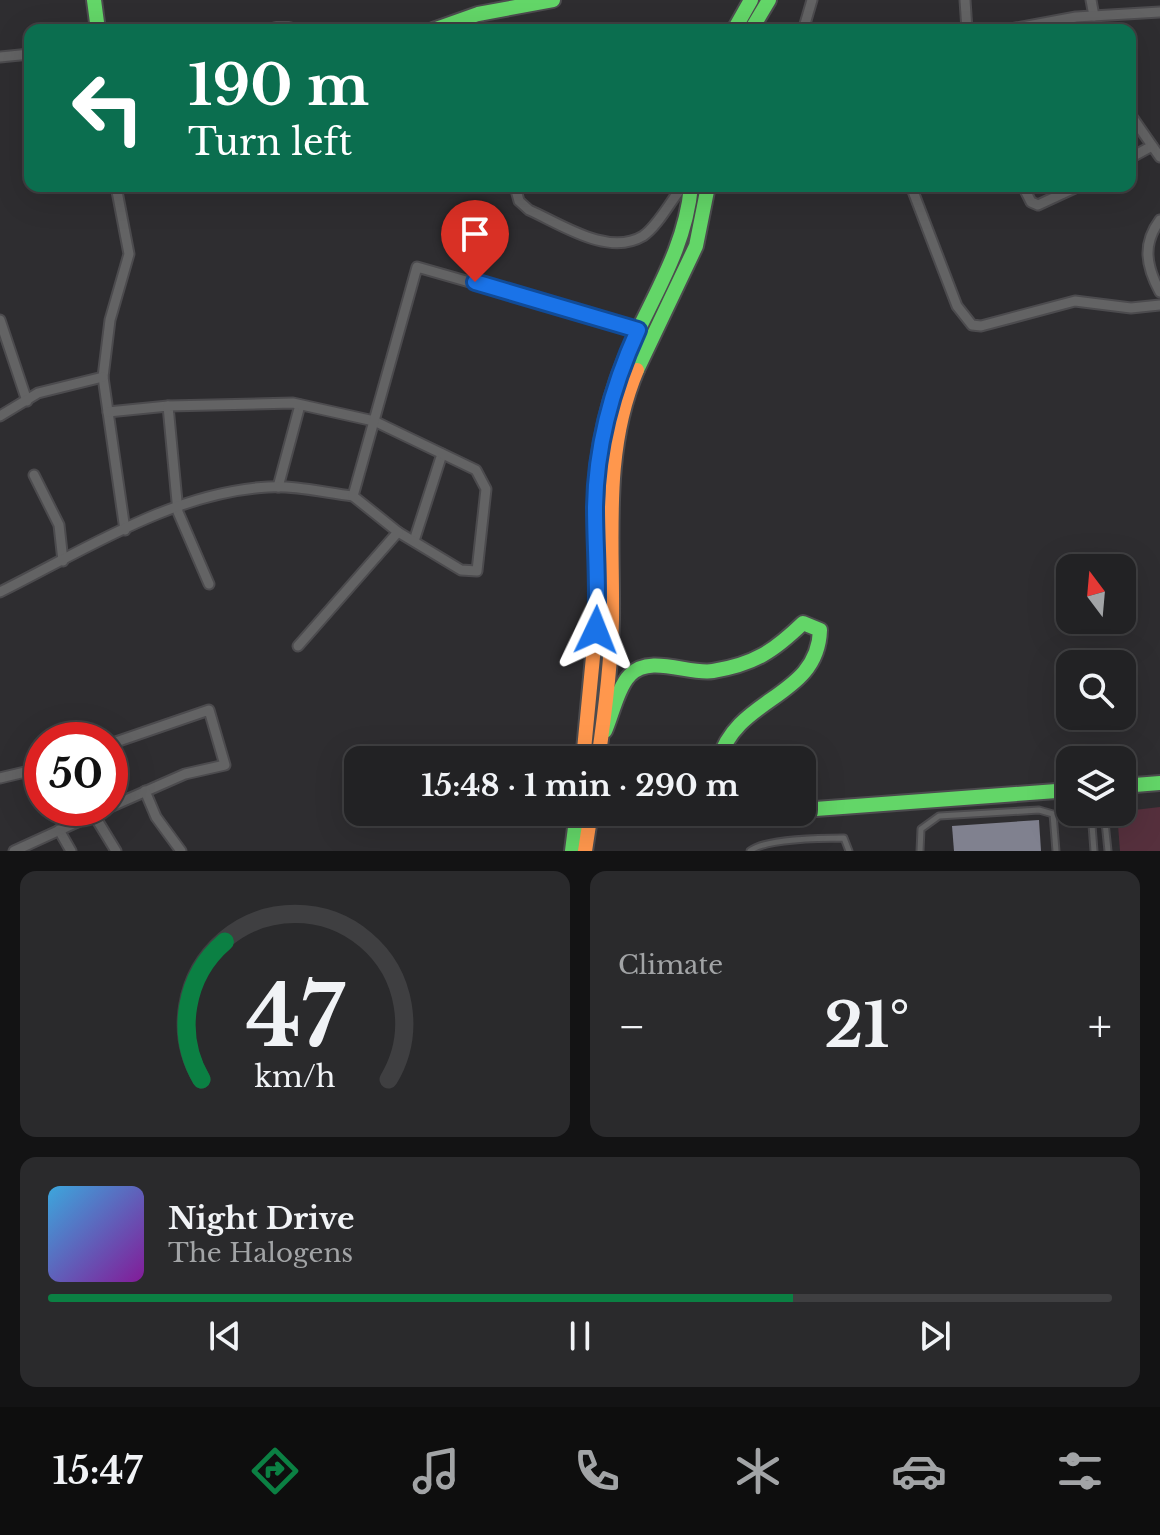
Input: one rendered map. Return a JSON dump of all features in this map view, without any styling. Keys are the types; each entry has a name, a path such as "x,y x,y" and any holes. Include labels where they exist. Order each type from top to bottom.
{"main road":[{"path":"94,0 97,24"},
{"path":"450,24 478,14 553,0"},
{"path":"737,24 751,0"},
{"path":"755,24 769,0"},
{"path":"584,746 598,605 595,503 607,411 645,332 674,259 688,220 690,192"},
{"path":"601,746 608,682 612,471 626,397 645,332 691,256 708,204 708,192"},
{"path":"602,738 628,676 638,669 665,666 710,672 723,670 773,652 803,623 820,630 822,644 818,657 796,681 735,725 725,746"},
{"path":"591,679 608,682"},
{"path":"1136,785 1160,783"},
{"path":"816,809 1056,791"},
{"path":"572,851 575,826"},
{"path":"585,851 589,826"}],"street":[{"path":"805,24 812,0"},
{"path":"965,0 967,24"},
{"path":"1091,0 1094,16"},
{"path":"1047,24 1094,16 1160,12"},
{"path":"0,57 24,55"},
{"path":"1136,123 1160,157"},
{"path":"1136,155 1152,146"},
{"path":"117,192 129,254 110,320 103,377 125,530"},
{"path":"517,192 519,201 529,210 605,243 627,241 644,235 678,192"},
{"path":"913,192 957,306 972,325 981,326 1075,301 1131,308 1160,305"},
{"path":"1026,192 1031,202 1038,205 1066,192"},
{"path":"1160,220 1147,243 1146,255 1160,292"},
{"path":"353,496 417,267 645,332"},
{"path":"0,320 27,401"},
{"path":"0,416 38,393 103,377"},
{"path":"0,592 177,507 204,498 278,487 353,496 398,532 461,570 477,571 486,489 476,470 374,421 300,405 168,406 108,412"},
{"path":"278,487 300,405"},
{"path":"168,406 177,507 209,584"},
{"path":"414,541 442,454"},
{"path":"34,475 59,525 63,561"},
{"path":"298,646 398,532"},
{"path":"128,738 209,710 225,765 185,774 128,799"},
{"path":"0,778 24,772"},
{"path":"145,791 156,817 181,851"},
{"path":"15,851 68,826"},
{"path":"101,826 116,851"},
{"path":"59,830 71,851"}],"lane":[{"path":"920,851 921,829 939,816 1039,810 1053,814 1056,851"},
{"path":"1092,826 1094,851"},
{"path":"1105,826 1108,851"},
{"path":"750,851 755,847 787,842 844,838 849,851"}],"shaded area":[{"path":"1160,807 1160,851 1120,851 1118,826 1136,826 1136,810"}],"building":[{"path":"1039,820 1041,851 954,851 952,826"}],"traffic: fast":[{"path":"94,0 97,24"},
{"path":"450,24 478,14 553,0"},
{"path":"737,24 751,0"},
{"path":"755,24 769,0"},
{"path":"595,512 597,468 610,402 625,359 677,246 690,192"},
{"path":"637,370 696,246 707,192"},
{"path":"605,731 622,687 638,669 648,666 703,671 728,668 763,655 803,623 820,630 816,652 806,670 742,722 725,746"},
{"path":"1136,785 1160,783"},
{"path":"816,809 1056,791"},
{"path":"572,851 575,826"}],"traffic: slow":[{"path":"600,746 612,619 614,462 626,400 637,370"},
{"path":"584,746 598,605 595,512"},
{"path":"585,851 589,826"}],"route":[{"path":"475,282 638,330 607,411 595,503 596,630"}]}
